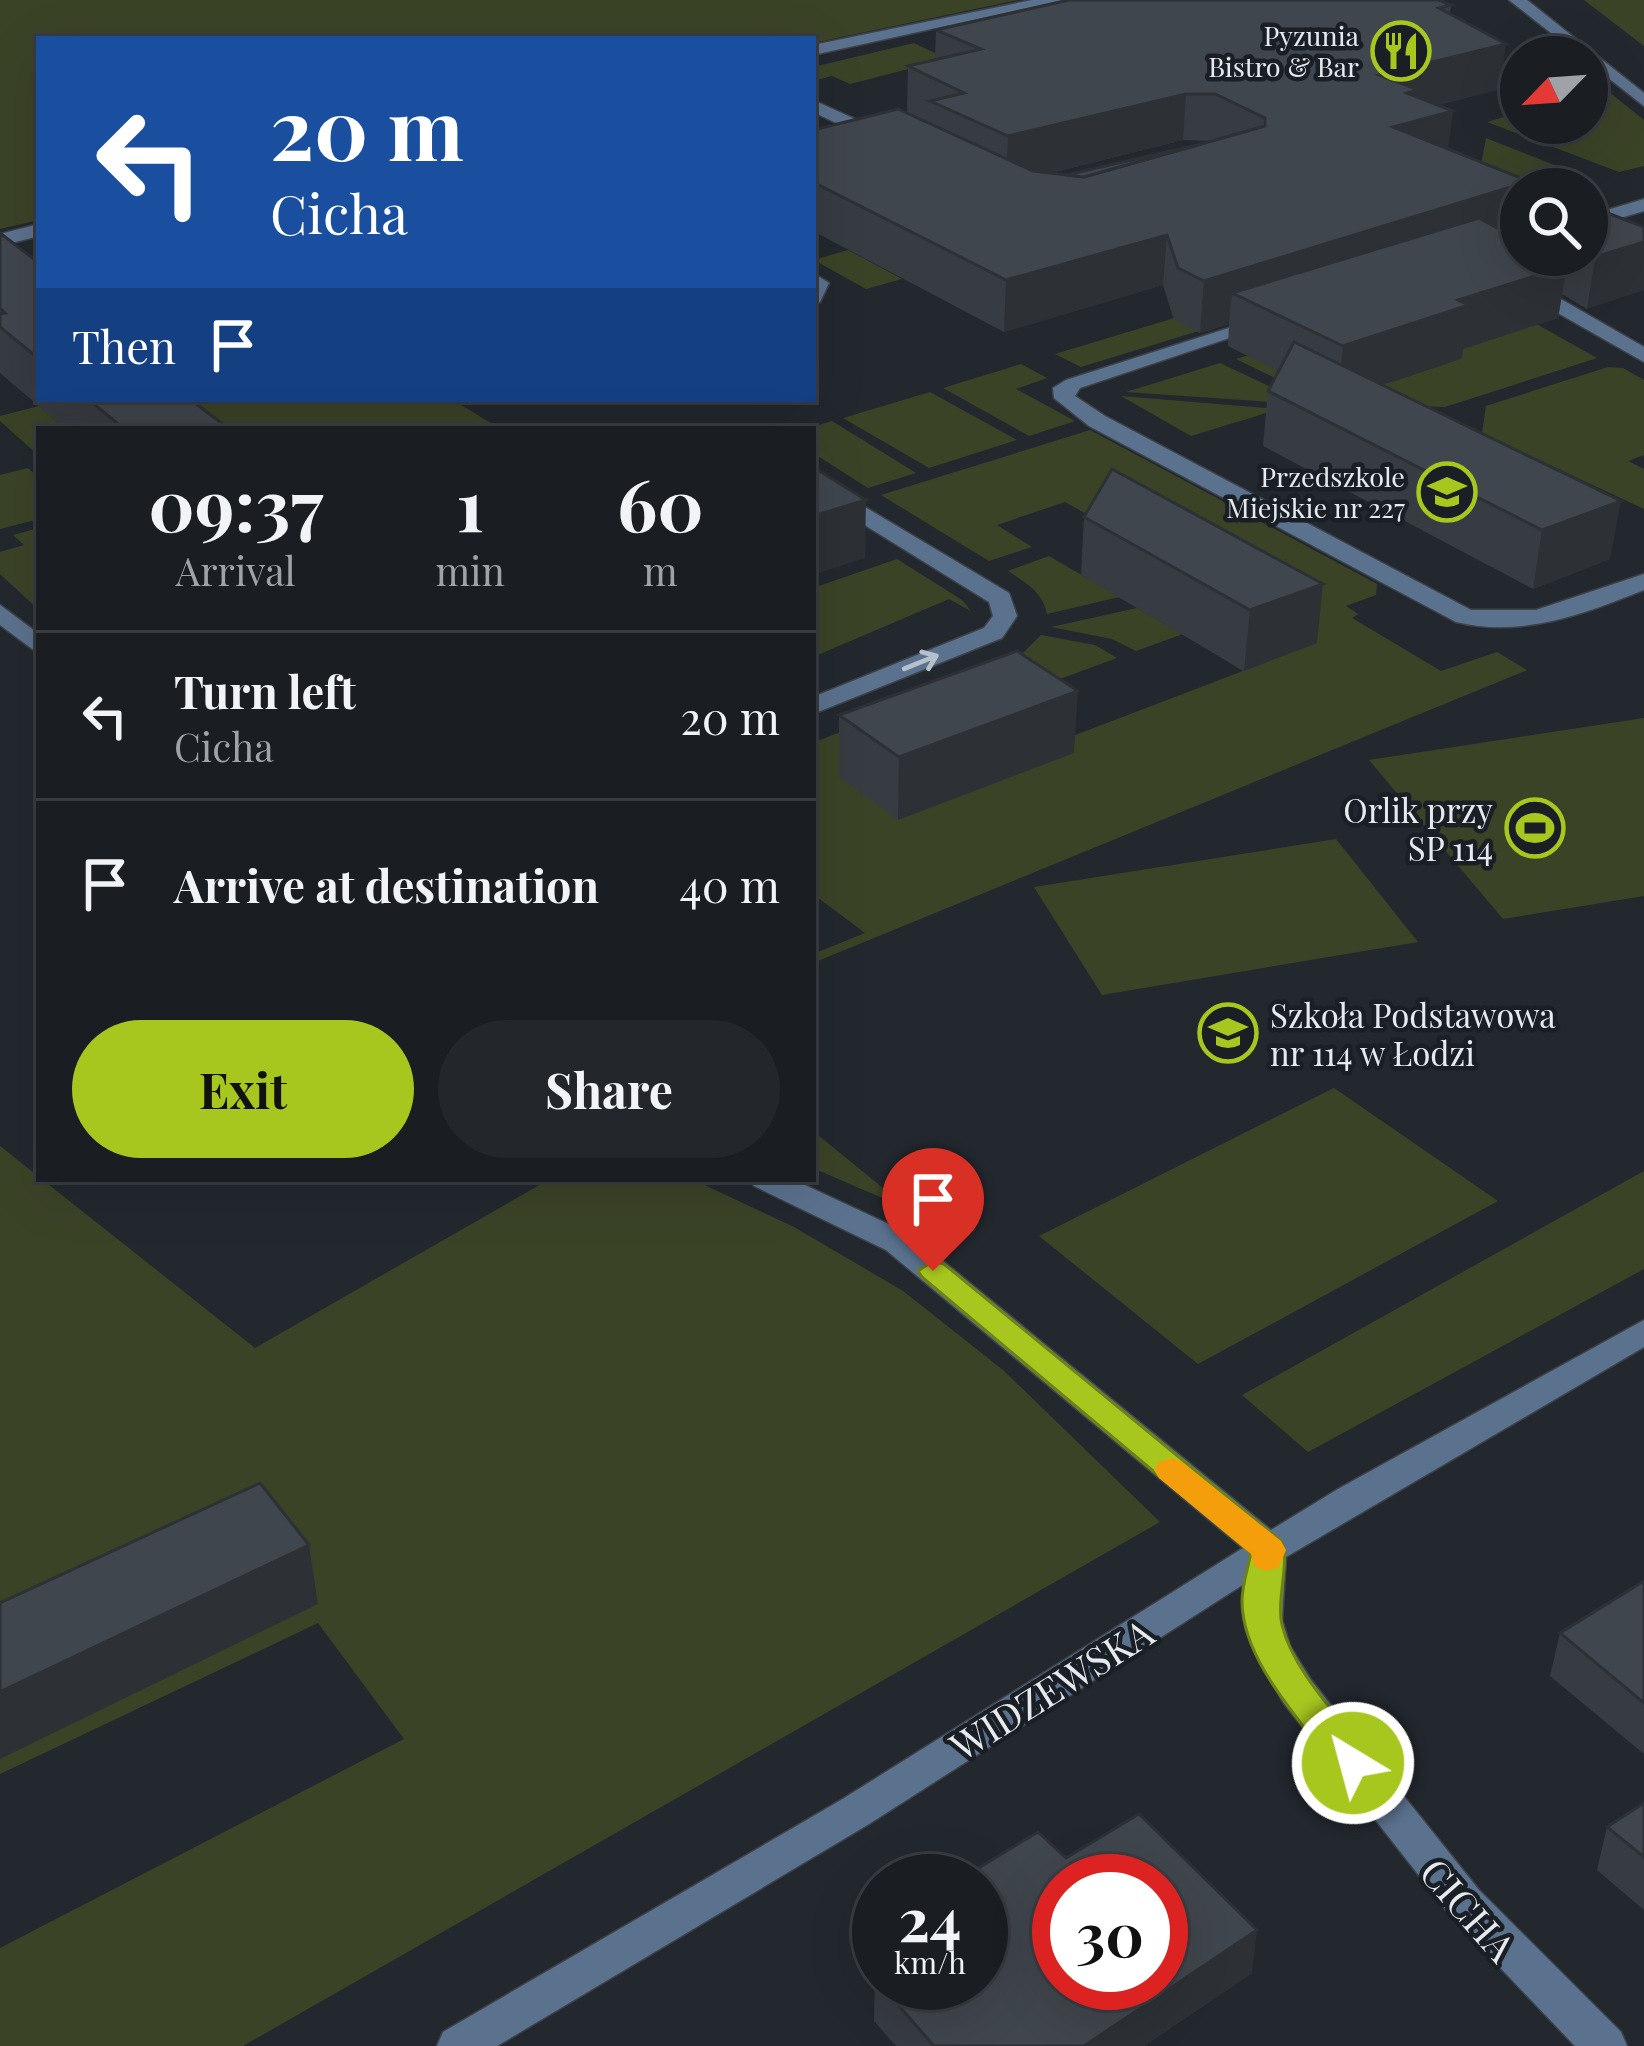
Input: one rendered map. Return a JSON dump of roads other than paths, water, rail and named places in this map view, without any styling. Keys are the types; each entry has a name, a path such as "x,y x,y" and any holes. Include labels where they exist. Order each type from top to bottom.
{"street":[{"path":"816,49 1055,0"},
{"path":"1517,0 1644,100"},
{"path":"816,106 890,141 859,143"},
{"path":"1608,216 1644,205"},
{"path":"0,240 36,231"},
{"path":"1506,276 1644,356"},
{"path":"1295,313 1073,384 1064,388 1065,398 1097,421 1465,617 1520,623 1543,620 1644,581"},
{"path":"816,485 1000,598 1005,616 993,633 816,705"},
{"path":"0,613 36,645"},
{"path":"771,1182 898,1242 1269,1550"},
{"name":"WIDZEWSKA","path":"458,2046 855,1811 1269,1550 1644,1332"},
{"name":"CICHA","path":"1269,1550 1259,1601 1266,1632 1304,1699 1426,1861 1503,1951 1605,2046"}],"place":[{"name":"Pyzunia Bistro & Bar","path":"1401,51"},
{"name":"Przedszkole Miejskie nr 227","path":"1447,492"},
{"name":"Orlik przy SP 114","path":"1535,828"},
{"name":"Szkoła Podstawowa nr 114 w Łodzi","path":"1228,1033"}]}
